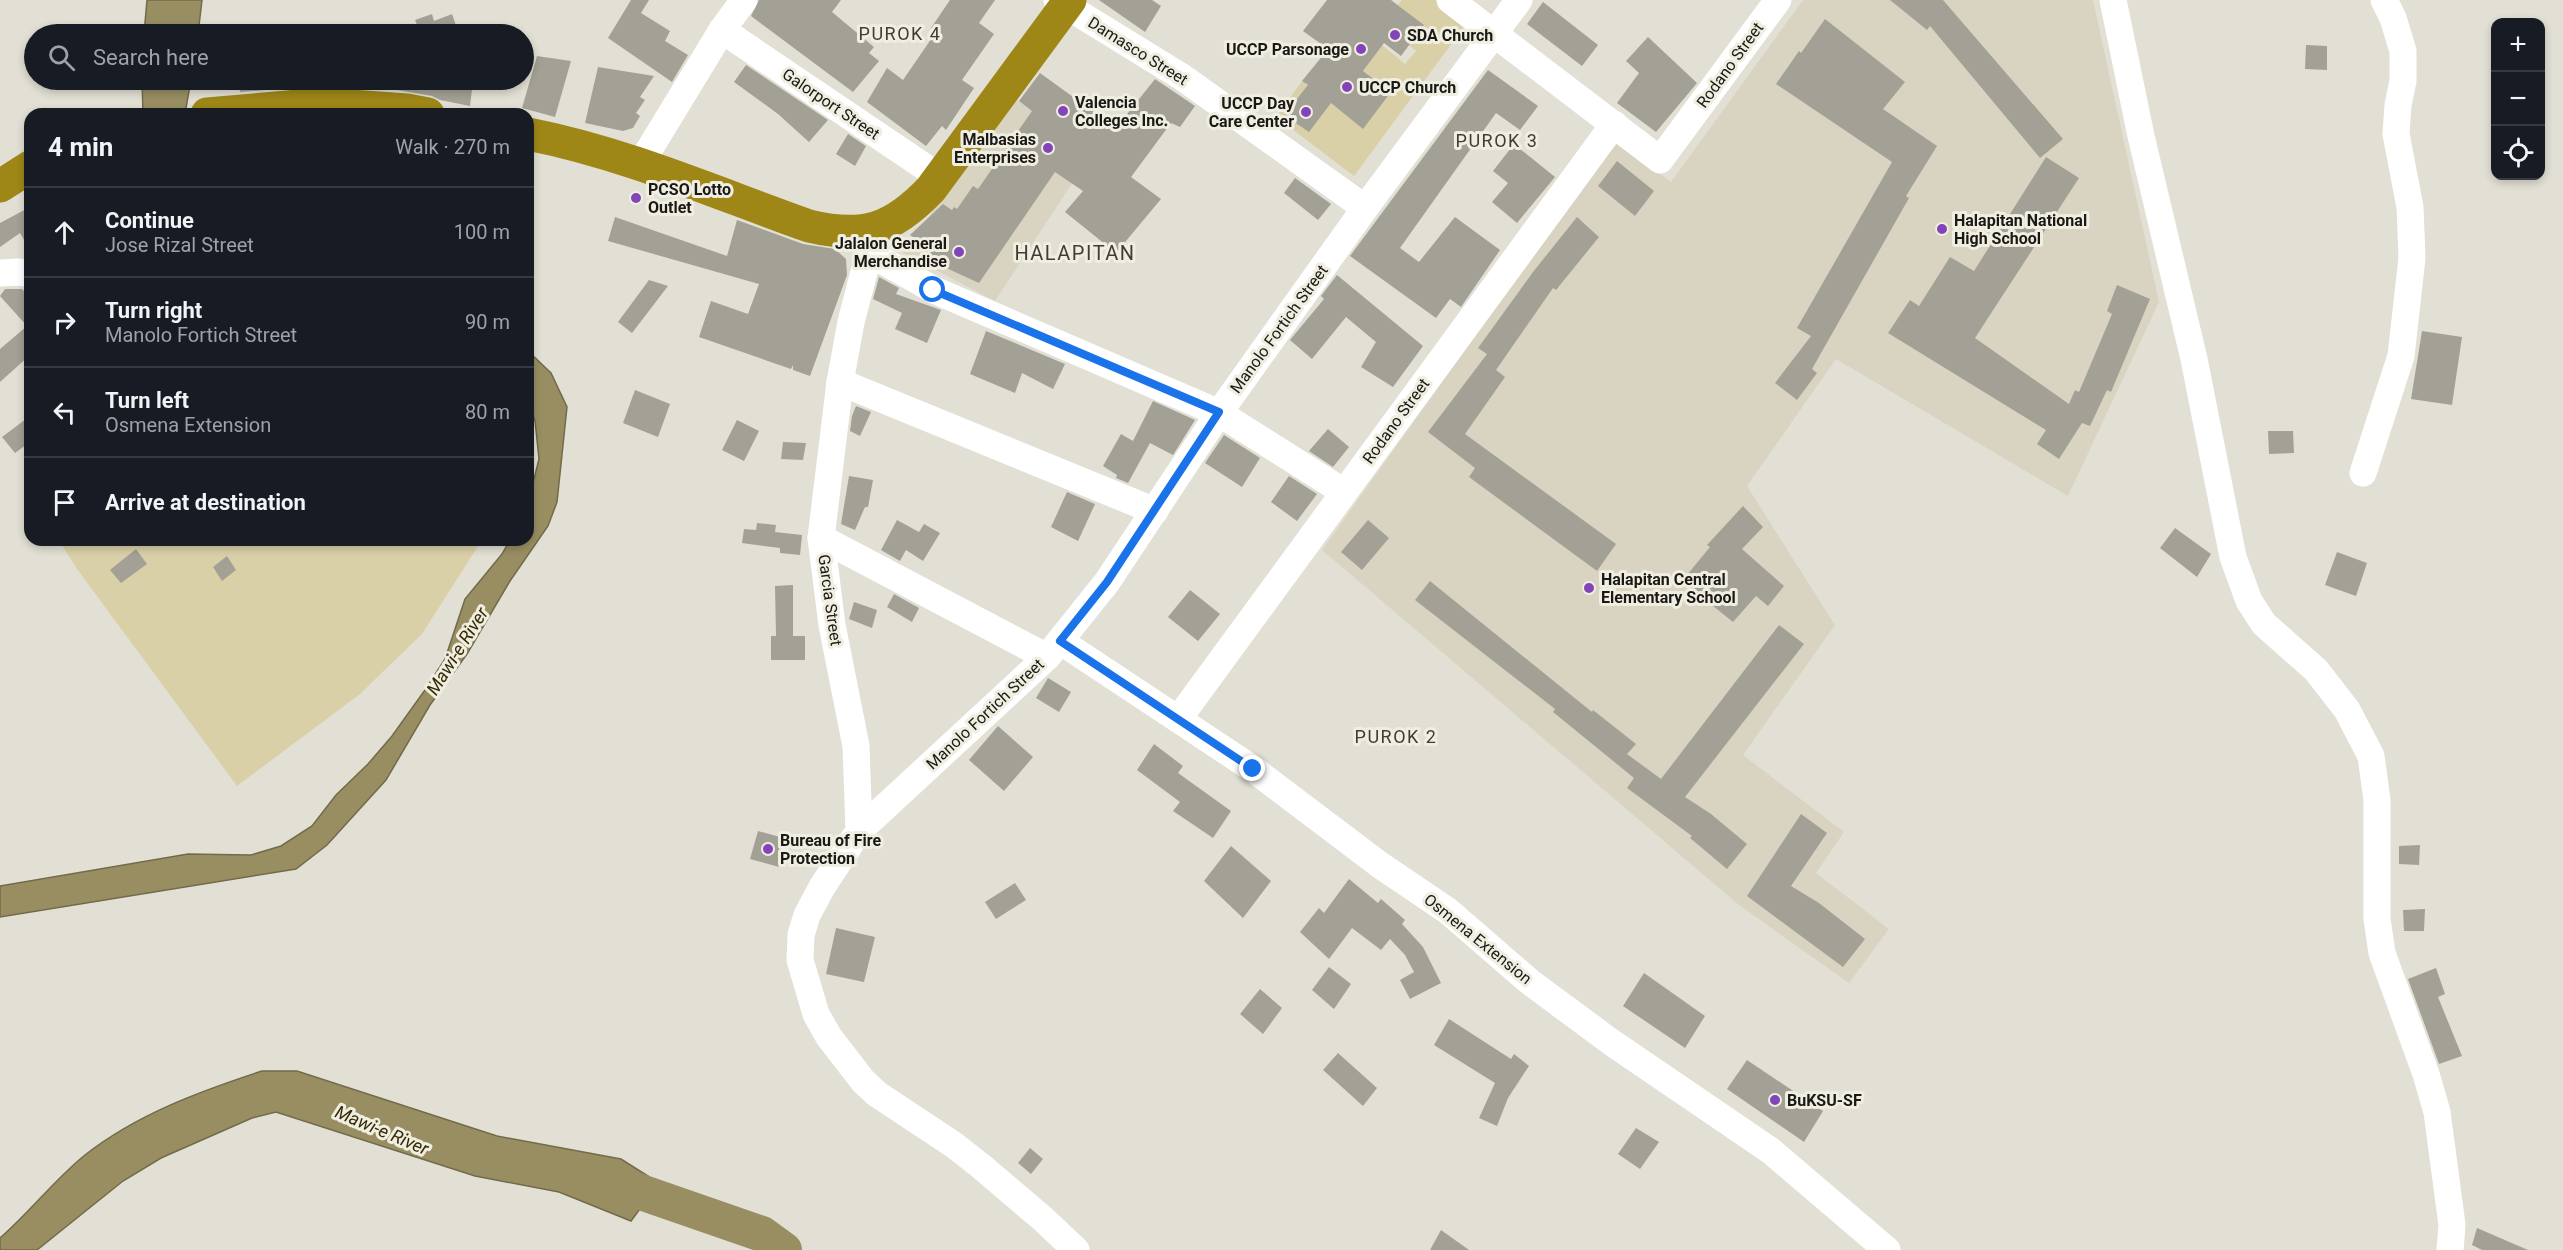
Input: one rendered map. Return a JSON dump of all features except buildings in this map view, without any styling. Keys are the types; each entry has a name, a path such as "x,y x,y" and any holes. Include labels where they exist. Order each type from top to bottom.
{"highway":[{"path":"534,135 569,142 641,163 809,226 868,242 919,202 941,178 1064,2"},
{"path":"273,108 322,104 379,108"},
{"path":"0,186 24,171"}],"street":[{"path":"641,163 722,30 744,0"},
{"path":"1450,0 1614,124"},
{"name":"Manolo Fortich Street","path":"859,831 1053,649 1107,582 1219,412 1365,208 1519,0"},
{"name":"Rodano Street","path":"1179,718 1614,124 1660,160 1778,0"},
{"path":"2113,0 2141,136 2194,359 2233,557 2249,601 2264,624 2316,670 2347,710 2371,756 2377,800 2377,919 2382,953 2426,1074 2436,1112 2452,1225 2450,1250"},
{"path":"2363,473 2401,357 2412,258 2410,207 2396,134 2398,105 2403,81 2403,51 2393,18 2384,0"},
{"name":"Damasco Street","path":"1064,2 1182,77 1365,208"},
{"name":"Galorport Street","path":"722,30 941,178"},
{"path":"868,242 933,290 1219,412 1344,492"},
{"name":"Garcia Street","path":"859,831 856,746 850,706 832,625 820,538 840,382 868,242"},
{"path":"0,273 24,274"},
{"path":"840,382 1155,512"},
{"name":"Osmena Extension","path":"820,538 1053,649 1179,718 1253,769 1380,866 1448,911 1530,982 1611,1042 1771,1151 1887,1250"},
{"path":"859,831 822,886 807,915 801,935 800,960 816,1014 850,1066 877,1094 954,1145 1043,1219 1076,1250"}],"shaded area":[{"path":"1402,0 1436,0 1466,24 1354,176 1276,117 1302,81 1363,128 1391,92 1363,71 1382,45 1405,64 1416,51 1409,45 1423,25 1398,5"},
{"path":"1803,0 2093,0 2159,302 2068,496 1836,359 1747,486 1835,625 1743,755 1844,832 1816,873 1889,929 1849,983 1739,905 1322,550 1615,141 1671,182"},
{"path":"1013,97 1092,153 995,301 903,253"},
{"path":"63,546 478,546 422,634 360,694 237,786 77,569"}],"water":[{"path":"147,0 202,0 199,24 145,24"},
{"path":"142,90 189,90 186,108 143,108"},
{"path":"534,357 551,373 567,407 557,502 548,526 510,581 467,654 430,705 386,780 327,845 296,869 0,917 0,886 188,854 251,855 281,846 312,826 336,795 368,764 392,736 425,690 445,659 465,599 507,546 534,546 534,479 539,459 535,421"},
{"path":"262,1071 297,1071 497,1136 621,1159 659,1183 631,1221 559,1192 475,1176 276,1112 252,1118 161,1158 123,1181 37,1250 0,1250 0,1238 74,1164 105,1140 170,1105"}],"waterway":[{"name":"Mawi-e River","path":"603,1185 632,1189 762,1234 784,1250"}],"place":[{"name":"SDA Church","path":"1395,35"},
{"name":"UCCP Parsonage","path":"1361,49"},
{"name":"UCCP Church","path":"1347,87"},
{"name":"Valencia Colleges Inc.","path":"1063,111"},
{"name":"UCCP Day Care Center","path":"1306,112"},
{"name":"Malbasias Enterprises","path":"1048,148"},
{"name":"PCSO Lotto Outlet","path":"636,198"},
{"name":"Halapitan National High School","path":"1942,229"},
{"name":"Jalalon General Merchandise","path":"959,252"},
{"name":"Halapitan Central Elementary School","path":"1589,588"},
{"name":"Bureau of Fire Protection","path":"768,849"},
{"name":"BuKSU-SF","path":"1775,1100"}],"district":[{"name":"PUROK 4","path":"900,33"},
{"name":"PUROK 3","path":"1497,140"},
{"name":"HALAPITAN","path":"1075,253"},
{"name":"PUROK 2","path":"1396,736"}],"route":[{"path":"933,290 1219,412 1107,582 1060,641 1253,769"}]}
